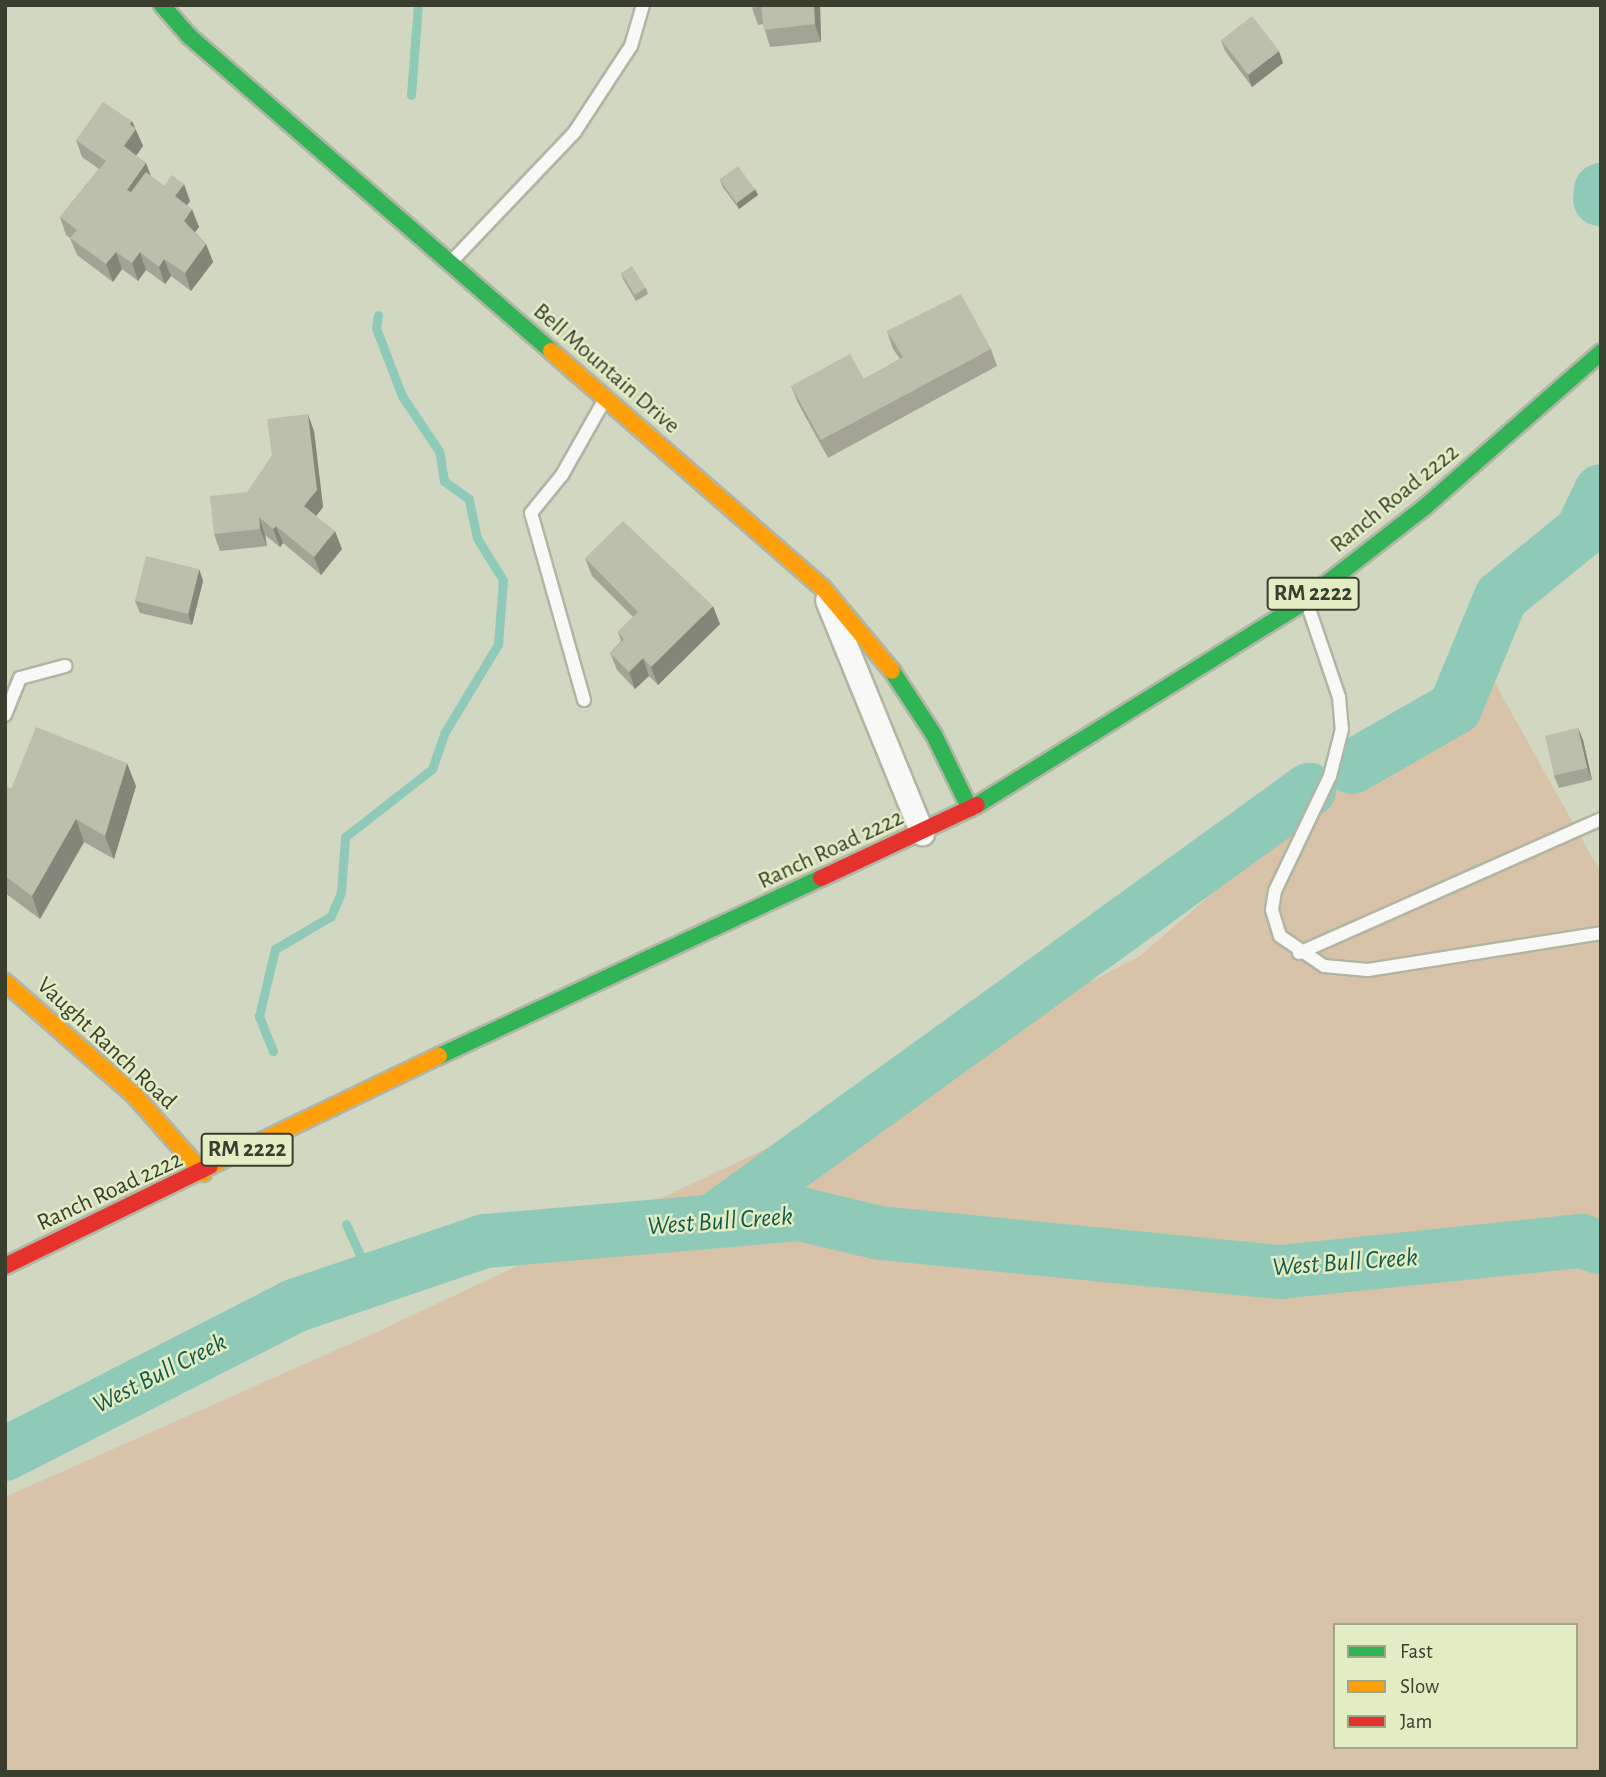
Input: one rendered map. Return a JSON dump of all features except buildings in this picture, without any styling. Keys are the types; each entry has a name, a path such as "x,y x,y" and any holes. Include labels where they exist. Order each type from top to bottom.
{"main road":[{"name":"Bell Mountain Drive","path":"162,5 189,36 822,587 876,647 934,736 970,809"},
{"name":"Ranch Road 2222","path":"5,1266 203,1173 328,1108 970,809 1306,600 1426,506 1601,352"},
{"name":"Vaught Ranch Road","path":"5,982 135,1096 203,1173"}],"street":[{"path":"822,587 922,833"}],"lane":[{"path":"450,264 574,133 631,46 643,5"},
{"path":"584,700 531,513 562,475 605,398"},
{"path":"1306,600 1339,697 1342,729 1330,776 1275,891 1272,910 1280,936 1299,953 1324,966 1368,970 1601,933"},
{"path":"5,715 20,678 65,666"},
{"path":"1299,953 1601,819"}],"shaded area":[{"path":"1482,660 1601,873 1601,1772 5,1772 5,1497 377,1332 806,1130 1140,956"}],"waterway":[{"path":"411,95 418,5"},
{"path":"1600,199 1601,190"},
{"path":"273,1051 259,1016 275,949 331,916 341,892 345,837 432,769 445,732 498,644 503,580 477,538 469,499 444,481 439,451 402,396 376,328 378,315"},
{"path":"1352,767 1455,708 1501,597 1582,531 1601,491"},
{"path":"713,1221 1309,790"},
{"name":"West Bull Creek","path":"5,1454 294,1306 485,1241 800,1214 880,1233 1280,1272 1581,1241 1601,1248"},
{"path":"346,1224 371,1279"}],"traffic: fast":[{"path":"162,5 189,36 551,351"},
{"path":"977,805 1299,605 1426,506 1601,352"},
{"path":"892,671 934,735 970,809"},
{"path":"439,1056 821,878"}],"traffic: slow":[{"path":"551,351 822,587 892,671"},
{"path":"5,982 135,1096 203,1173"},
{"path":"210,1166 439,1056"}],"traffic: jam":[{"path":"821,878 977,805"},
{"path":"5,1266 210,1166"}]}
